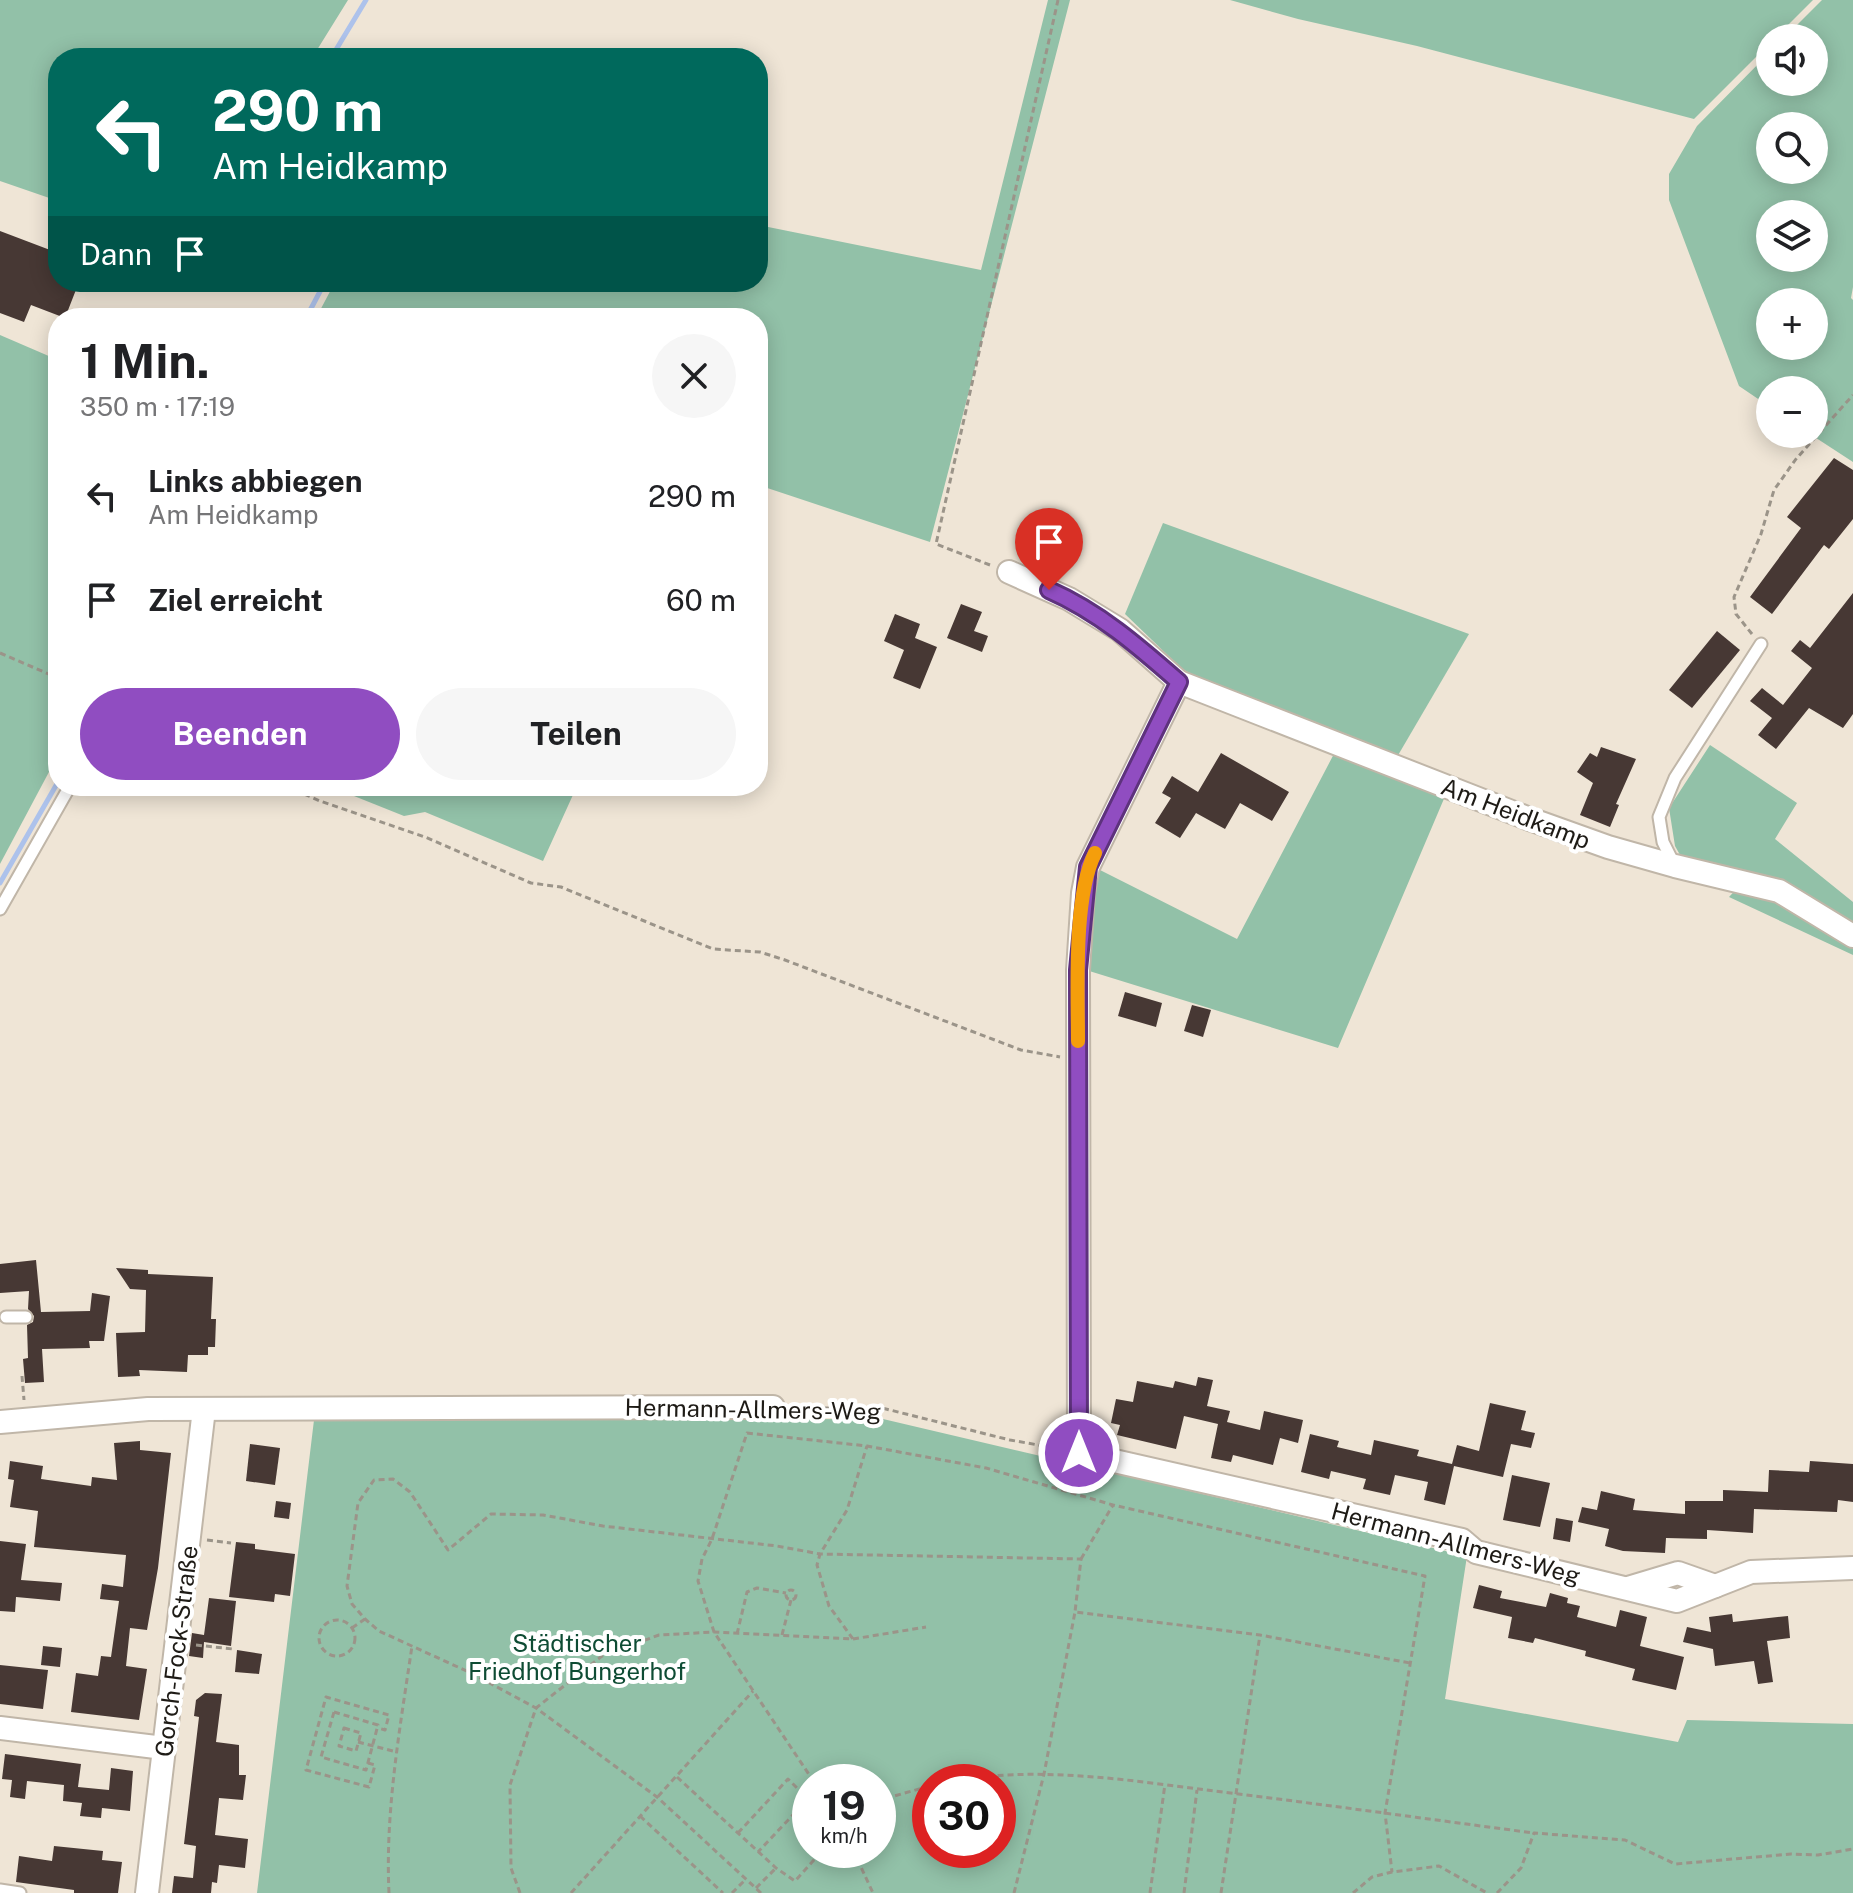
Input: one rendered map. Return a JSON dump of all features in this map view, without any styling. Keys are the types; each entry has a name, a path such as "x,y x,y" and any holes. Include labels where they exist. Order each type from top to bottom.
{"street":[{"name":"Am Heidkamp","path":"1009,572 1069,599 1120,630 1179,682 1608,847 1779,891 1853,936"},
{"path":"1079,1453 1078,970 1088,867 1179,682"},
{"name":"Hermann-Allmers-Weg","path":"0,1422 148,1409 773,1407"},
{"name":"Gorch-Fock-Straße","path":"147,1893 204,1409"},
{"name":"Hermann-Allmers-Weg","path":"1079,1453 1462,1540 1476,1552 1677,1601 1751,1572 1853,1568"},
{"path":"0,1728 164,1748"}],"lane":[{"path":"1675,866 1663,842 1659,817 1675,778 1761,644"},
{"path":"0,909 64,796"},
{"path":"6,1317 26,1317"},
{"path":"0,1890 20,1893"}],"path":[{"path":"1009,572 936,544 1058,0"},
{"path":"1761,644 1736,614 1734,597 1751,562 1774,490 1796,459 1853,395"},
{"path":"0,653 48,674"},
{"path":"309,796 425,837 531,883 561,887 713,949 760,952 1021,1050 1052,1057 1078,1058"},
{"name":"Hermann-Allmers-Weg","path":"773,1407 882,1408 1010,1440 1079,1453"},
{"path":"802,1764 714,1632 698,1581 702,1559 712,1539 747,1433 867,1446 986,1468 1113,1505 1425,1576 1385,1813 1392,1872"},
{"path":"853,1639 829,1606 817,1565 820,1554 847,1510 867,1446"},
{"path":"761,1893 657,1797 536,1708 471,1673 379,1631 365,1619 352,1604 347,1586 358,1503 374,1480 393,1479 410,1492 448,1550 491,1514 543,1515 603,1526 777,1546 820,1554 1081,1559"},
{"path":"1014,1893 1044,1774 1075,1612 1081,1559 1113,1505"},
{"path":"737,1634 747,1592 757,1588 786,1593 789,1590 796,1593 796,1597 791,1600 782,1637"},
{"path":"786,1593 791,1600"},
{"path":"1075,1612 1260,1635 1410,1663"},
{"path":"352,1628 365,1619"},
{"path":"340,1620 352,1628 355,1642 347,1653 334,1656 322,1649 319,1635 327,1623 340,1620"},
{"path":"520,1893 511,1868 510,1785 536,1708 602,1656 659,1635 714,1632 853,1639 926,1627"},
{"path":"1221,1893 1260,1635"},
{"path":"177,1643 233,1649"},
{"path":"389,1893 387,1853 412,1646"},
{"path":"571,1893 753,1691"},
{"path":"368,1763 375,1765 369,1787 306,1770 326,1697 377,1711 389,1715 385,1730 376,1725 334,1712 321,1757 366,1770 376,1725 377,1711"},
{"path":"339,1714 343,1702"},
{"path":"321,1714 333,1717"},
{"path":"344,1728 361,1733 358,1742 356,1751 339,1746 344,1728"},
{"path":"358,1742 397,1752"},
{"path":"312,1748 323,1751"},
{"path":"1016,1776 1044,1774 1165,1784 1534,1833 1625,1840 1675,1864 1791,1854 1818,1855 1853,1849"},
{"path":"677,1777 776,1868 795,1881 807,1868"},
{"path":"738,1833 788,1779 808,1799 758,1852"},
{"path":"1150,1893 1165,1784"},
{"path":"1184,1893 1197,1789"},
{"path":"640,1816 723,1893"},
{"path":"1497,1893 1521,1868 1534,1833"},
{"path":"1353,1893 1372,1877 1439,1866 1487,1893"},
{"path":"756,1888 776,1868"},
{"path":"861,1868 873,1893"},
{"path":"732,1893 746,1879"}],"green space":[{"path":"0,0 348,0 318,48 48,48 48,198 0,181"},
{"path":"1048,0 1070,0 930,542 768,488 768,308 321,308 330,292 768,292 768,227 981,270"},
{"path":"1230,0 1813,0 1789,24 1756,24 1756,57 1694,119 1417,46"},
{"path":"1822,0 1853,0 1853,462 1828,446 1828,376 1756,376 1756,398 1739,386 1669,200 1669,174 1697,126 1756,66 1756,96 1828,96 1828,24 1798,24"},
{"path":"0,335 48,356 48,774 0,864"},
{"path":"1163,523 1469,634 1397,757 1210,684 1182,669 1125,614"},
{"path":"1710,745 1797,803 1775,839 1853,902 1853,955 1729,897 1747,878 1684,862 1675,846 1669,808"},
{"path":"1336,750 1446,794 1338,1048 1086,970 1098,869 1237,939"},
{"path":"354,796 572,796 543,861 425,812 404,816"},
{"name":"Städtischer Friedhof Bungerhof","path":"883,1419 1467,1556 1445,1699 1678,1742 1687,1720 1853,1724 1853,1893 257,1893 314,1420"}],"building":[{"path":"0,231 48,249 48,292 75,292 69,308 48,308 48,312 31,305 24,322 0,313"},
{"path":"1834,458 1853,470 1853,519 1829,549 1824,545 1772,614 1750,597 1801,528 1787,517"},
{"path":"1853,593 1853,714 1843,728 1809,708 1776,749 1758,735 1772,718 1750,701 1762,688 1783,705 1812,668 1791,651 1800,640 1810,648"},
{"path":"961,604 982,612 974,631 988,636 982,652 947,638"},
{"path":"895,614 920,624 915,638 937,647 920,689 893,678 904,650 884,641"},
{"path":"1717,631 1740,650 1692,708 1669,690"},
{"path":"1601,747 1636,759 1616,804 1619,805 1610,827 1580,815 1593,783 1577,772 1590,753 1597,757"},
{"path":"1221,753 1289,792 1272,821 1240,803 1225,829 1196,813 1180,838 1155,823 1171,798 1162,793 1172,776 1198,792"},
{"path":"1125,992 1162,1003 1156,1027 1118,1016"},
{"path":"1192,1005 1211,1010 1203,1037 1184,1031"},
{"path":"36,1260 41,1312 90,1311 92,1293 110,1296 104,1341 89,1341 90,1348 42,1349 44,1382 25,1383 23,1359 28,1358 27,1325 33,1322 34,1316 28,1309 29,1291 0,1293 0,1264"},
{"path":"116,1268 148,1270 148,1274 213,1277 211,1319 216,1319 215,1347 208,1347 208,1355 188,1355 187,1372 139,1370 140,1376 118,1377 116,1333 145,1332 146,1290 130,1289"},
{"path":"1198,1377 1213,1380 1207,1406 1230,1411 1227,1422 1260,1430 1264,1411 1303,1420 1298,1443 1280,1438 1273,1465 1233,1455 1231,1462 1211,1458 1218,1424 1184,1416 1176,1449 1117,1435 1120,1425 1111,1423 1116,1399 1133,1402 1137,1381 1173,1388 1175,1381 1196,1386"},
{"path":"1490,1403 1526,1411 1521,1430 1535,1433 1531,1448 1511,1444 1503,1477 1454,1466 1445,1505 1424,1500 1428,1482 1395,1475 1390,1495 1363,1489 1366,1479 1331,1471 1329,1479 1301,1472 1310,1434 1339,1441 1337,1447 1371,1455 1374,1440 1419,1450 1417,1456 1452,1464 1457,1445 1479,1451"},
{"path":"140,1441 140,1450 171,1453 158,1568 147,1630 130,1628 126,1666 147,1669 139,1720 71,1712 76,1673 98,1676 101,1656 111,1657 119,1601 100,1599 102,1584 123,1587 126,1555 34,1547 38,1511 10,1507 14,1480 8,1479 10,1461 43,1466 41,1479 91,1486 92,1477 117,1480 114,1443"},
{"path":"250,1444 280,1448 275,1485 246,1481"},
{"path":"1810,1461 1853,1464 1853,1502 1838,1500 1837,1512 1754,1509 1753,1533 1707,1530 1707,1539 1666,1538 1665,1553 1623,1551 1605,1546 1609,1529 1578,1522 1582,1507 1597,1510 1601,1491 1635,1499 1633,1510 1685,1514 1685,1501 1723,1501 1723,1490 1768,1492 1769,1470 1809,1472"},
{"path":"1512,1475 1550,1483 1540,1527 1503,1520"},
{"path":"276,1501 291,1503 289,1519 274,1517"},
{"path":"1556,1518 1573,1521 1570,1542 1553,1539"},
{"path":"0,1541 26,1544 21,1580 62,1583 60,1601 16,1597 15,1612 0,1611"},
{"path":"236,1542 255,1544 255,1549 295,1554 290,1596 275,1594 274,1602 229,1597"},
{"path":"1479,1585 1502,1591 1500,1598 1546,1607 1550,1593 1568,1598 1567,1603 1580,1606 1577,1617 1616,1627 1620,1610 1647,1617 1640,1646 1684,1657 1676,1690 1632,1680 1635,1669 1585,1656 1586,1651 1535,1638 1533,1643 1508,1638 1512,1617 1473,1608"},
{"path":"209,1598 236,1601 231,1646 204,1642 203,1658 189,1656 192,1633 204,1635"},
{"path":"1732,1614 1733,1622 1788,1616 1790,1638 1767,1641 1773,1682 1758,1684 1754,1661 1715,1666 1713,1649 1683,1642 1687,1627 1711,1632 1709,1617"},
{"path":"43,1646 62,1648 60,1667 41,1665"},
{"path":"237,1650 262,1654 259,1674 235,1672"},
{"path":"0,1665 48,1670 43,1709 0,1704"},
{"path":"205,1693 222,1694 216,1742 239,1745 239,1775 246,1775 243,1800 219,1798 215,1835 248,1839 245,1868 219,1865 217,1883 212,1882 211,1893 172,1893 174,1876 193,1878 196,1846 184,1844 199,1717 194,1716 196,1700"},
{"path":"5,1754 81,1764 78,1787 109,1790 111,1768 133,1771 130,1811 102,1808 101,1818 80,1816 82,1803 63,1801 64,1785 27,1781 25,1799 10,1797 12,1780 2,1779"},
{"path":"54,1846 103,1851 102,1860 122,1862 118,1893 74,1893 74,1890 16,1882 19,1856 52,1861"}],"waterway":[{"path":"337,48 366,0"},
{"path":"311,308 320,292"},
{"path":"0,883 50,796"}],"slow traffic":[{"path":"1078,1041 1083,893 1088,867 1095,853"}],"route":[{"path":"1049,590 1120,630 1179,682 1088,867 1083,893 1078,970 1079,1453"}]}
